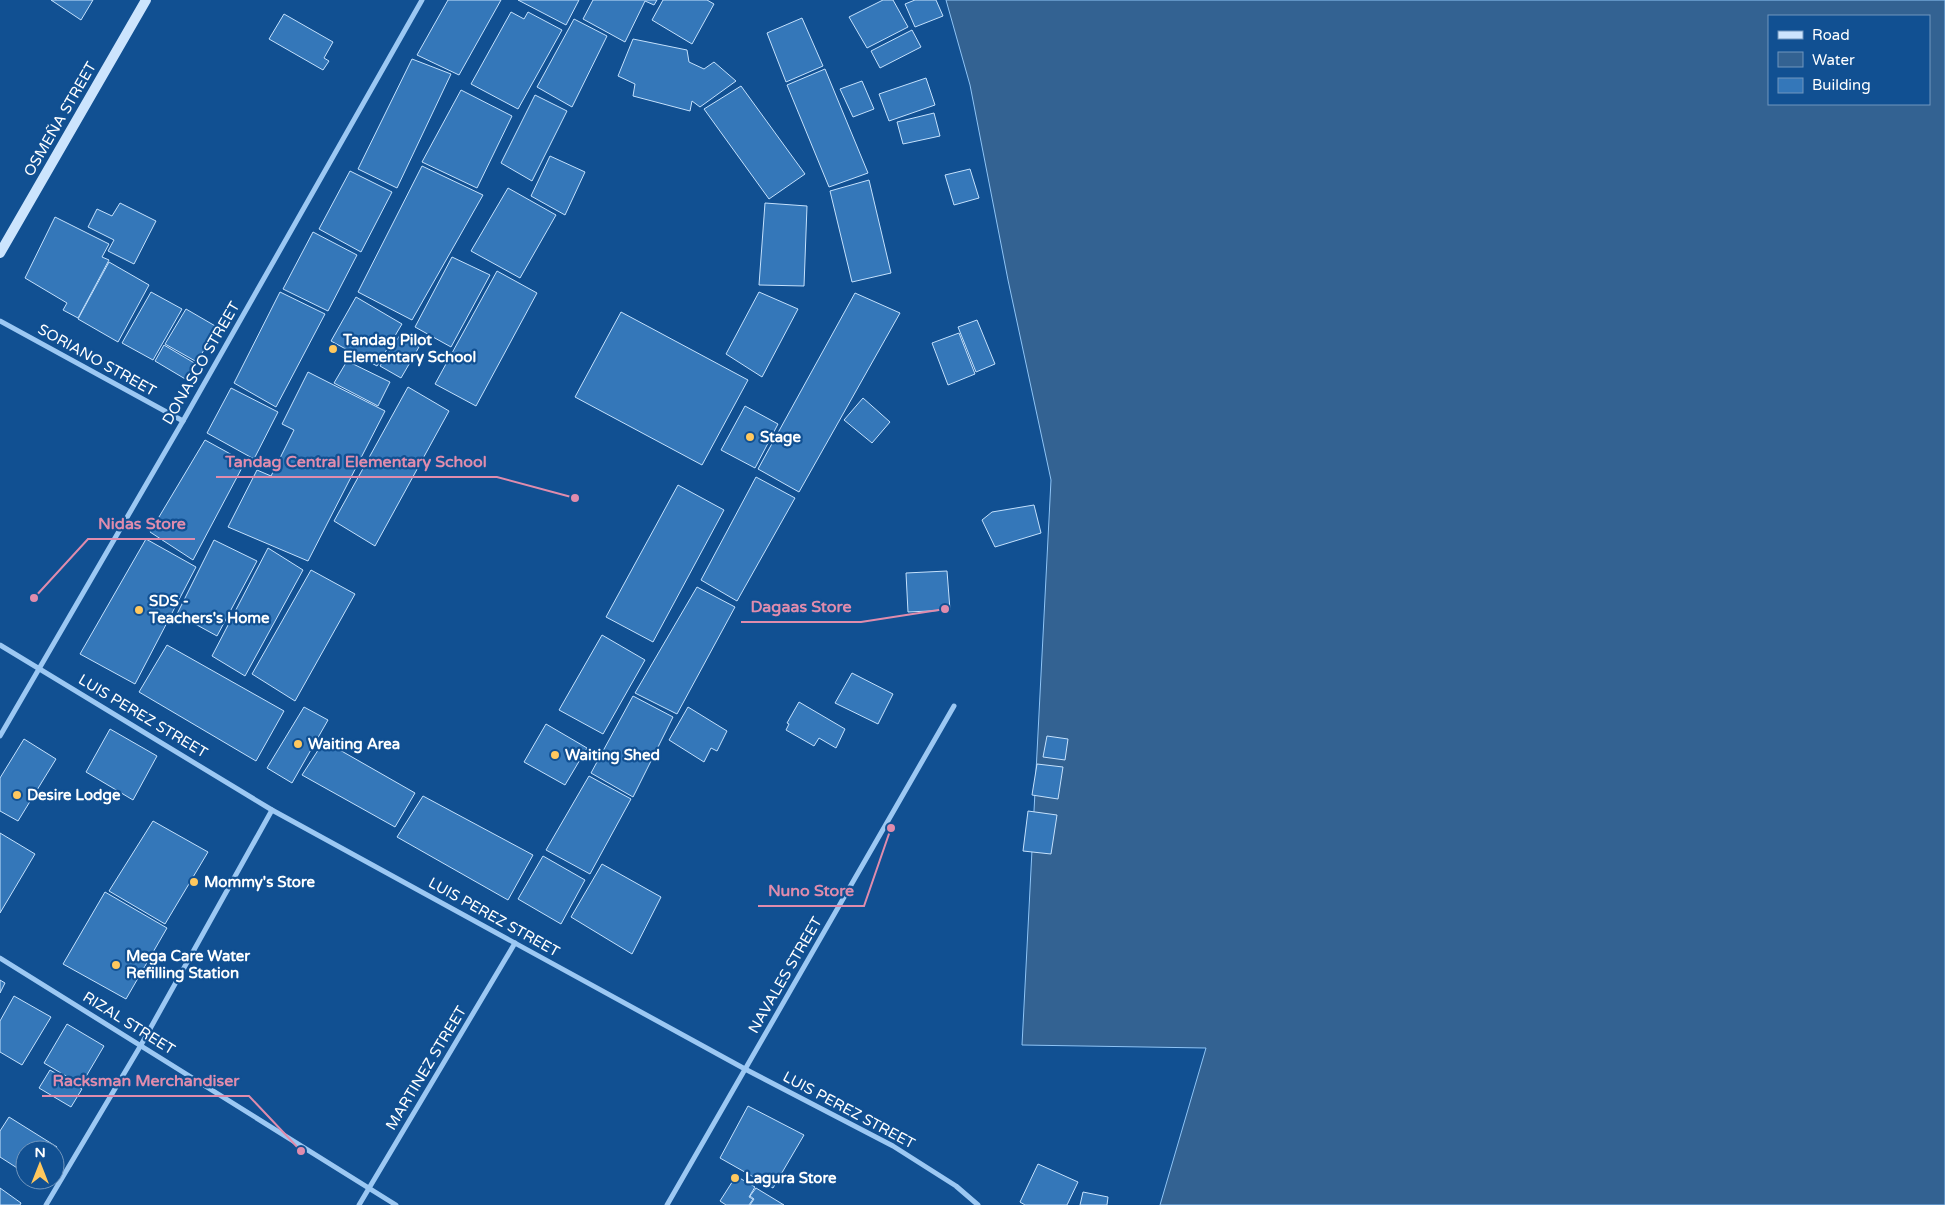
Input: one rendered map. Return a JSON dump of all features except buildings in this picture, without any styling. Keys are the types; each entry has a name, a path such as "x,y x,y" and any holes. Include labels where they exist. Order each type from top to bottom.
{"street":[{"name":"OSMEÑA STREET","path":"0,254 146,0"},
{"name":"DONASCO STREET","path":"0,736 183,421 422,0"},
{"name":"SORIANO STREET","path":"0,320 183,421"},
{"name":"LUIS PEREZ STREET","path":"0,645 272,810 745,1069 893,1146 956,1186 978,1205"},
{"name":"NAVALES STREET","path":"667,1205 954,706"},
{"path":"46,1205 141,1045 272,810"},
{"name":"MARTINEZ STREET","path":"359,1205 515,943"},
{"name":"RIZAL STREET","path":"0,958 396,1205"}],"water":[{"path":"946,0 1945,0 1945,1205 1160,1205 1206,1048 1022,1045 1051,480 1008,280 970,85"}],"place":[{"name":"Tandag Pilot Elementary School","path":"333,349"},
{"name":"Stage","path":"750,437"},
{"name":"Tandag Central Elementary School","path":"575,498"},
{"name":"Nidas Store","path":"34,598"},
{"name":"Dagaas Store","path":"945,609"},
{"name":"SDS - Teachers's Home","path":"139,610"},
{"name":"Waiting Area","path":"298,744"},
{"name":"Waiting Shed","path":"555,755"},
{"name":"Desire Lodge","path":"17,795"},
{"name":"Nuno Store","path":"891,828"},
{"name":"Mommy's Store","path":"194,882"},
{"name":"Mega Care Water Refilling Station","path":"116,965"},
{"name":"Racksman Merchandiser","path":"301,1151"},
{"name":"Lagura Store","path":"735,1178"}]}
